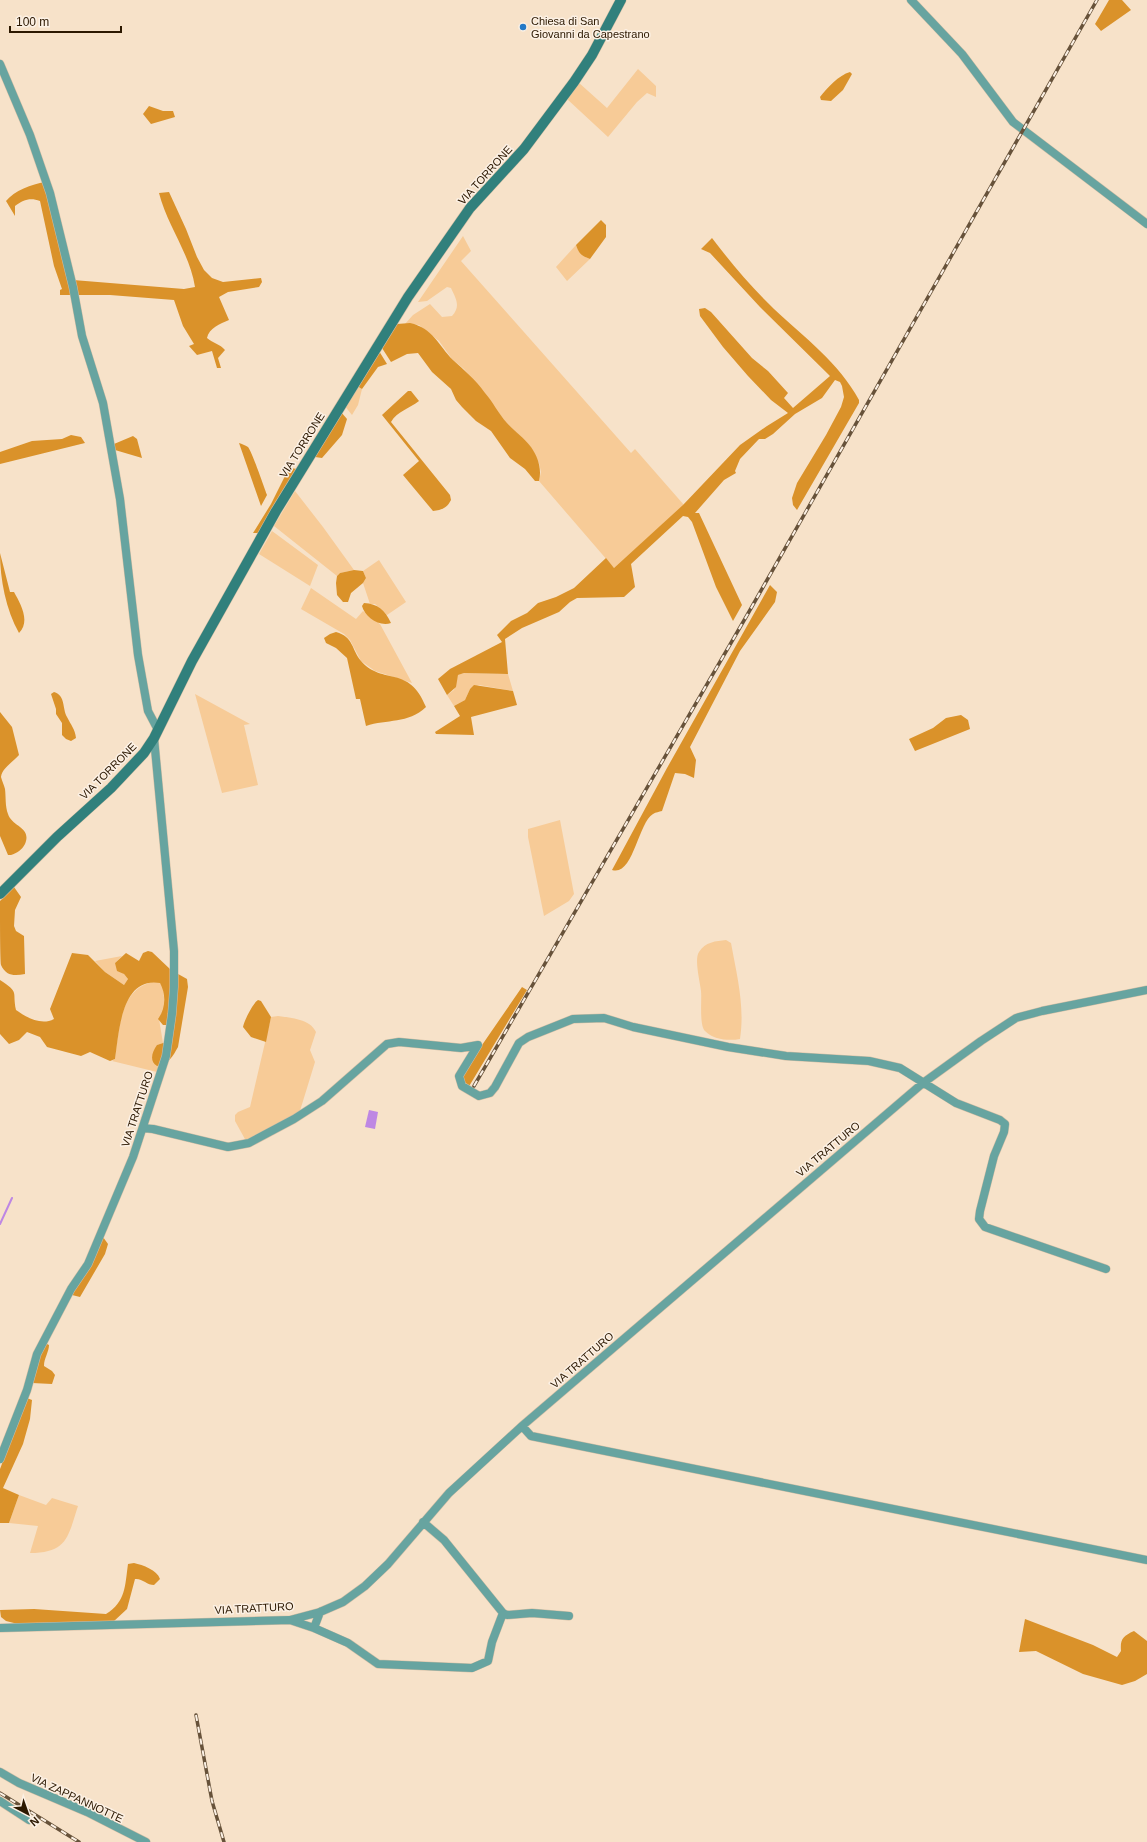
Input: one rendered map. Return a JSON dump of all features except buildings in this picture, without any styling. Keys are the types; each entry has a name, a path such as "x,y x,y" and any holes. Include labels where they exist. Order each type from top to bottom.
{"main road":[{"name":"VIA TORRONE","path":"0,894 57,837 135,764 156,734 192,661 276,511 408,298 470,208 524,149 574,82 592,55 621,0"}],"street":[{"path":"911,0 962,54 1013,122 1147,224"},
{"path":"0,64 30,135 50,193 73,287 82,336 103,403 120,499 138,655 148,711 156,734"},
{"name":"VIA TRATTURO","path":"0,1459 27,1390 37,1354 71,1289 88,1264 134,1157 166,1056 172,1014 174,951 156,734"},
{"name":"VIA TRATTURO","path":"0,1628 290,1620 320,1612 343,1602 365,1586 388,1564 449,1493 522,1426 923,1083 1016,1018 1042,1011 1147,990"},
{"path":"143,1128 228,1147 249,1143 294,1119 322,1100 387,1044 399,1042 461,1048 478,1045 459,1076 462,1086 480,1096 490,1093 495,1087 519,1043 528,1037 573,1020 604,1018 633,1027 728,1047 772,1054 869,1061 900,1068 956,1103 1000,1120 1005,1124 1004,1132 994,1156 980,1211 979,1219 985,1227 1106,1269"},
{"path":"522,1426 531,1436 1147,1560"},
{"path":"423,1522 444,1540 503,1613 507,1615 532,1613 569,1616"},
{"path":"314,1628 320,1612"},
{"path":"290,1620 314,1628 348,1643 378,1664 472,1668 488,1660 492,1642 503,1613"},
{"name":"VIA ZAPPANNOTTE","path":"0,1772 19,1783 87,1812 146,1842"},
{"path":"0,1801 30,1820"}],"shaded area":[{"path":"1109,0 1122,0 1131,10 1101,31 1095,24"},
{"path":"638,69 656,86 656,97 647,93 637,102 608,137 567,99 578,82 607,108"},
{"path":"850,72 852,74 843,90 831,101 821,100 820,97 830,86 842,76"},
{"path":"149,106 163,111 173,111 175,117 151,124 143,114"},
{"path":"45,182 73,280 184,289 195,287 184,251 167,217 159,193 169,192 197,257 204,270 212,278 223,282 261,278 262,282 259,287 228,292 219,297 229,320 212,329 207,338 225,350 218,358 221,368 217,368 212,351 197,355 189,346 194,344 183,326 174,300 110,295 60,295 60,290 62,289 54,266 40,201 30,199 21,202 15,206 15,216 6,201 9,197 24,188"},
{"path":"601,220 606,225 606,237 590,259 578,251 576,245"},
{"path":"463,236 471,251 461,261 631,453 635,449 684,505 614,568 539,481 541,472 539,463 530,446 506,422 464,369 452,359 439,341 419,325 405,324 413,315 430,304 442,317 452,316 455,312 457,302 451,288 447,287 427,301 418,302"},
{"path":"712,238 758,293 832,363 851,387 859,400 859,403 797,510 793,505 792,498 797,483 826,435 841,407 844,397 840,382 835,380 822,398 795,414 773,434 765,439 759,439 740,459 735,471 736,473 724,480 695,513 699,513 742,605 733,621 716,587 692,522 688,517 683,516 631,564 635,587 624,597 577,598 559,612 522,628 505,639 508,674 464,673 458,675 456,687 447,695 438,679 450,669 502,642 497,635 511,621 527,613 538,603 556,597 574,588 606,558 614,568 683,505 740,445 788,413 771,400 723,347 700,316 699,309 705,308 711,312 752,358 768,371 788,393 784,398 793,408 830,376 760,307 710,253 701,249"},
{"path":"576,245 578,250 585,257 590,259 567,281 556,267"},
{"path":"410,323 418,325 430,333 453,360 478,384 507,423 531,447 539,463 539,481 535,481 525,469 510,458 491,431 476,421 462,407 456,400 451,389 432,372 418,353 407,354 391,362 382,348 397,324"},
{"path":"379,351 387,364 378,367 362,389 357,386"},
{"path":"357,386 362,389 358,405 352,415 344,405"},
{"path":"408,391 411,391 419,401 396,415 391,422 450,495 451,500 449,503 446,507 439,510 433,511 403,475 419,461 382,415"},
{"path":"341,412 347,419 342,435 322,458 315,457 314,454"},
{"path":"71,435 81,437 85,443 0,464 0,452 32,441 62,439"},
{"path":"133,436 137,439 142,458 115,450 114,444"},
{"path":"239,443 245,445 250,450 267,495 261,506"},
{"path":"289,468 298,469 259,533 253,533 271,504"},
{"path":"295,491 354,570 340,573 337,576 274,526"},
{"path":"272,531 318,565 310,586 259,554"},
{"path":"0,553 10,592 14,592 23,612 24,623 19,633 7,604 1,573"},
{"path":"379,560 406,602 387,615 375,604 370,604 363,583 366,578 363,571"},
{"path":"354,570 363,571 366,578 363,583 351,593 348,602 343,602 337,595 337,576 340,573"},
{"path":"770,585 777,592 775,602 740,651 690,747 696,760 694,778 685,774 675,773 662,811 654,813 648,819 630,858 625,865 619,870 612,870 667,768"},
{"path":"311,588 356,619 363,611 380,624 412,683 375,671 361,661 350,640 344,634 301,609"},
{"path":"364,603 380,608 384,611 391,623 382,624 373,620 366,614 362,606"},
{"path":"336,632 342,634 349,640 358,657 369,668 378,673 404,680 412,685 426,707 405,719 366,726 360,699 356,699 347,658 336,648 326,643 324,638"},
{"path":"464,673 508,674 513,691 479,685 470,689 465,700 454,706 447,695 454,690 458,675"},
{"path":"474,685 513,691 517,705 471,717 474,735 436,734 435,732 460,716 454,706 465,700 470,689"},
{"path":"54,692 62,699 65,714 75,732 76,738 71,741 62,735 62,723 56,714 56,709 51,694"},
{"path":"195,694 250,724 244,725 258,785 222,793"},
{"path":"0,712 12,727 19,755 6,768 1,777 5,789 7,811 13,822 24,830 26,834 25,844 17,852 11,855 8,855 0,836"},
{"path":"961,715 968,720 970,729 915,751 909,739 933,728 946,718"},
{"path":"560,820 574,894 569,901 544,916 528,837 528,829"},
{"path":"14,887 21,897 15,910 14,926 16,931 24,936 25,974 17,975 8,973 1,965 0,901"},
{"path":"726,940 731,943 741,1003 742,1015 740,1039 736,1040 717,1038 709,1034 703,1028 701,1018 701,991 697,965 698,955 704,946"},
{"path":"148,951 152,952 171,970 187,979 188,987 178,1047 172,1057 164,1064 157,1066 154,1064 152,1059 157,1045 163,1043 170,1044 173,1025 163,1025 158,1019 164,1006 164,996 160,983 147,983 137,988 130,997 124,1009 118,1035 115,1059 110,1061 90,1052 81,1056 47,1047 40,1037 27,1032 19,1040 9,1044 0,1034 0,980 13,990 16,1010 34,1020 44,1022 54,1019 50,1009 72,953 88,955 105,972 124,985 128,979 124,974 117,971 115,963 126,953 139,961 143,953"},
{"path":"122,956 115,963 128,979 124,985 105,972 95,961"},
{"path":"153,982 160,983 163,988 165,1007 159,1019 163,1043 157,1045 159,1067 157,1072 112,1061 115,1059 120,1024 127,1002 133,993 142,986"},
{"path":"522,987 527,990 468,1088 460,1077"},
{"path":"258,1000 261,1001 271,1017 266,1042 251,1037 243,1027 249,1012"},
{"path":"278,1016 300,1020 310,1024 316,1032 310,1050 315,1062 299,1114 246,1141 235,1121 235,1115 238,1112 250,1107 271,1017"},
{"path":"369,1110 378,1112 375,1129 365,1127"},
{"path":"103,1237 108,1244 105,1254 80,1297 72,1295"},
{"path":"43,1345 49,1345 49,1348 44,1366 55,1375 52,1384 32,1383"},
{"path":"27,1398 32,1400 30,1419 23,1444 3,1488 19,1495 9,1523 0,1523 0,1469"},
{"path":"19,1495 46,1505 52,1498 78,1506 72,1526 64,1541 59,1546 52,1550 30,1553 38,1526 9,1523"},
{"path":"134,1563 153,1571 160,1579 154,1585 135,1579 127,1609 113,1622 18,1624 6,1621 1,1617 0,1610 34,1609 106,1614 113,1609 121,1598 125,1586 128,1564"},
{"path":"1025,1619 1093,1645 1117,1657 1121,1651 1123,1638 1134,1631 1147,1641 1147,1674 1135,1681 1122,1685 1083,1674 1036,1651 1019,1652"}],"waterway":[{"path":"0,1224 12,1198"}],"railway":[{"path":"474,1086 746,617 1097,0"},
{"path":"196,1715 212,1801 224,1842"},
{"path":"0,1793 79,1842"}],"place":[{"name":"Chiesa di San Giovanni da Capestrano","path":"523,27"}]}
